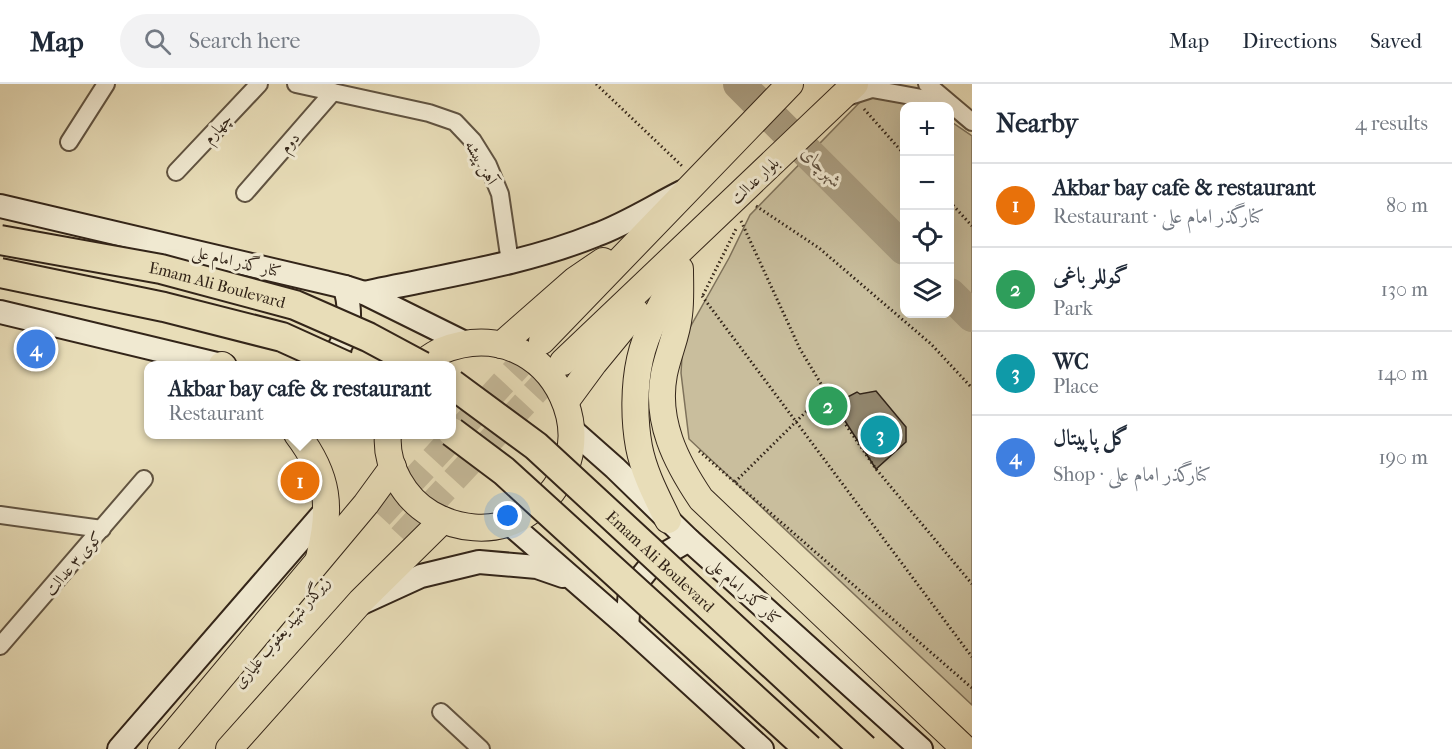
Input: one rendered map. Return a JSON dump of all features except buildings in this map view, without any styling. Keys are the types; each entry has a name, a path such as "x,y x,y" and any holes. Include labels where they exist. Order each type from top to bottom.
{"highway":[{"name":"Emam Ali Boulevard","path":"0,240 161,268 295,305 368,337 411,361"},
{"name":"Emam Ali Boulevard","path":"0,273 164,307 282,337 335,361"},
{"name":"Emam Ali Boulevard","path":"456,387 537,446 864,749"},
{"path":"456,435 504,471 809,749"}],"main road":[{"path":"542,341 790,84"},
{"name":"بلوار عدالت","path":"680,260 707,225 743,202 856,91"},
{"path":"331,361 341,347 350,324 355,290 510,262 598,235 692,185"},
{"name":"کنار گذر امام علی","path":"0,206 355,290 465,343"},
{"path":"501,345 575,280 652,226"},
{"path":"563,362 680,260"},
{"path":"566,401 594,363 680,260"},
{"path":"668,520 650,482 639,448 635,414 640,358 680,260"},
{"path":"680,260 679,317 664,376 662,408 668,438 682,471 701,499 965,749"},
{"path":"544,307 535,325 533,342 537,352 547,363 561,372 581,371 594,363"},
{"path":"0,312 207,361"},
{"path":"385,439 399,481 413,499 443,520 465,527 487,528 509,523 536,509 556,487 569,460 572,430 566,401 558,385 546,371 533,359 518,350 483,342 465,343 439,351 426,361"},
{"name":"کنار گذر امام علی","path":"572,430 689,540 921,749"},
{"path":"300,439 321,472 327,509 326,531 317,563"},
{"path":"161,749 317,563 373,510 393,467"},
{"path":"373,510 377,500 386,501 402,509 418,528 419,536 409,541"},
{"path":"119,749 327,509"},
{"name":"زیرگذر شهید یعقوب علیاری","path":"183,749 344,556 373,510"},
{"path":"229,749 358,605 409,541 443,520"},
{"path":"509,523 762,749"},
{"path":"627,626 630,591 656,559 689,540"},
{"name":"زیرگذر شهید یعقوب علیاری","path":"213,749 409,541"},
{"path":"358,605 420,576 479,562 537,567 575,580"}],"street":[{"path":"69,142 106,84"},
{"name":"چهارم","path":"176,172 259,84"},
{"name":"آهن پیشه","path":"296,84 429,113 454,122 473,141 500,194 510,262"},
{"path":"930,86 972,122"},
{"path":"856,91 922,98 930,102"},
{"name":"دوم","path":"245,193 333,92"},
{"path":"954,114 972,122"},
{"name":"کوی ۳ عدالت","path":"0,646 102,530 144,478"},
{"path":"0,515 102,530"},
{"path":"441,712 481,749"}],"path":[{"path":"596,84 692,185"},
{"path":"856,91 863,108 900,150"},
{"path":"743,202 819,248 931,344 972,388"},
{"path":"954,206 972,226"},
{"path":"699,307 702,296 741,220 800,349 833,406 876,469 972,584"},
{"path":"702,296 972,657"},
{"path":"735,482 826,392"},
{"path":"696,447 972,688"}],"shaded area":[{"path":"882,96 904,102 900,102 900,318 954,318 954,124 972,136 972,705 689,439 681,373 683,340 729,258 750,215 863,99"}],"waterway":[{"name":"شهرچای","path":"739,84 900,245"},
{"name":"شهرچای","path":"954,298 972,316"}],"tunnel":[{"path":"456,434 542,341"},
{"path":"401,537 563,362"},
{"path":"380,516 451,439"}],"place":[{"name":"گل پاپیتال","path":"36,349"},
{"name":"گوللر باغی","path":"828,406"},
{"name":"WC","path":"880,435"},
{"name":"Akbar bay cafe & restaurant","path":"300,481"}]}
